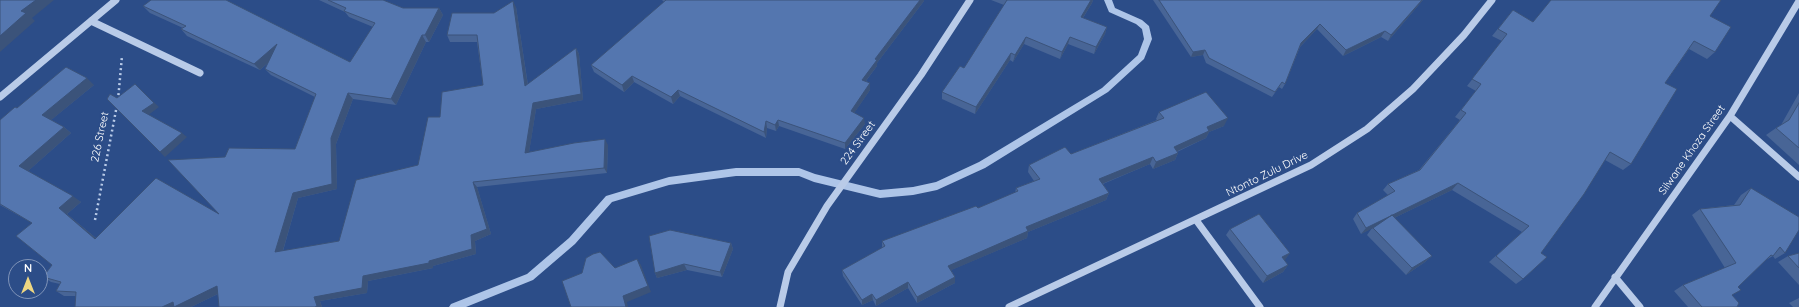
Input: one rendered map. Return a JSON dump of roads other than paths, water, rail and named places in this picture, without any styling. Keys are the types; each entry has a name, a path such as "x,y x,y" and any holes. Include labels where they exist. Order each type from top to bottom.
{"street":[{"path":"0,97 116,0"},
{"name":"224 Street","path":"780,307 788,272 827,206 851,170 920,75 970,0"},
{"name":"Ntonto Zulu Drive","path":"1009,307 1311,165 1367,129 1413,89 1464,35 1492,0"},
{"name":"Silwane Khoza Street","path":"1595,307 1730,116 1799,1"},
{"path":"91,21 200,73"},
{"path":"1730,116 1799,177"},
{"path":"1196,220 1260,307"},
{"path":"1615,277 1640,307"}],"waterway":[{"path":"454,307 530,277 572,241 609,199 669,181 736,172 799,172 814,178 880,194 913,191 937,186 982,165 1105,90 1141,57 1148,39 1146,28 1139,22 1112,10 1108,0"}]}
